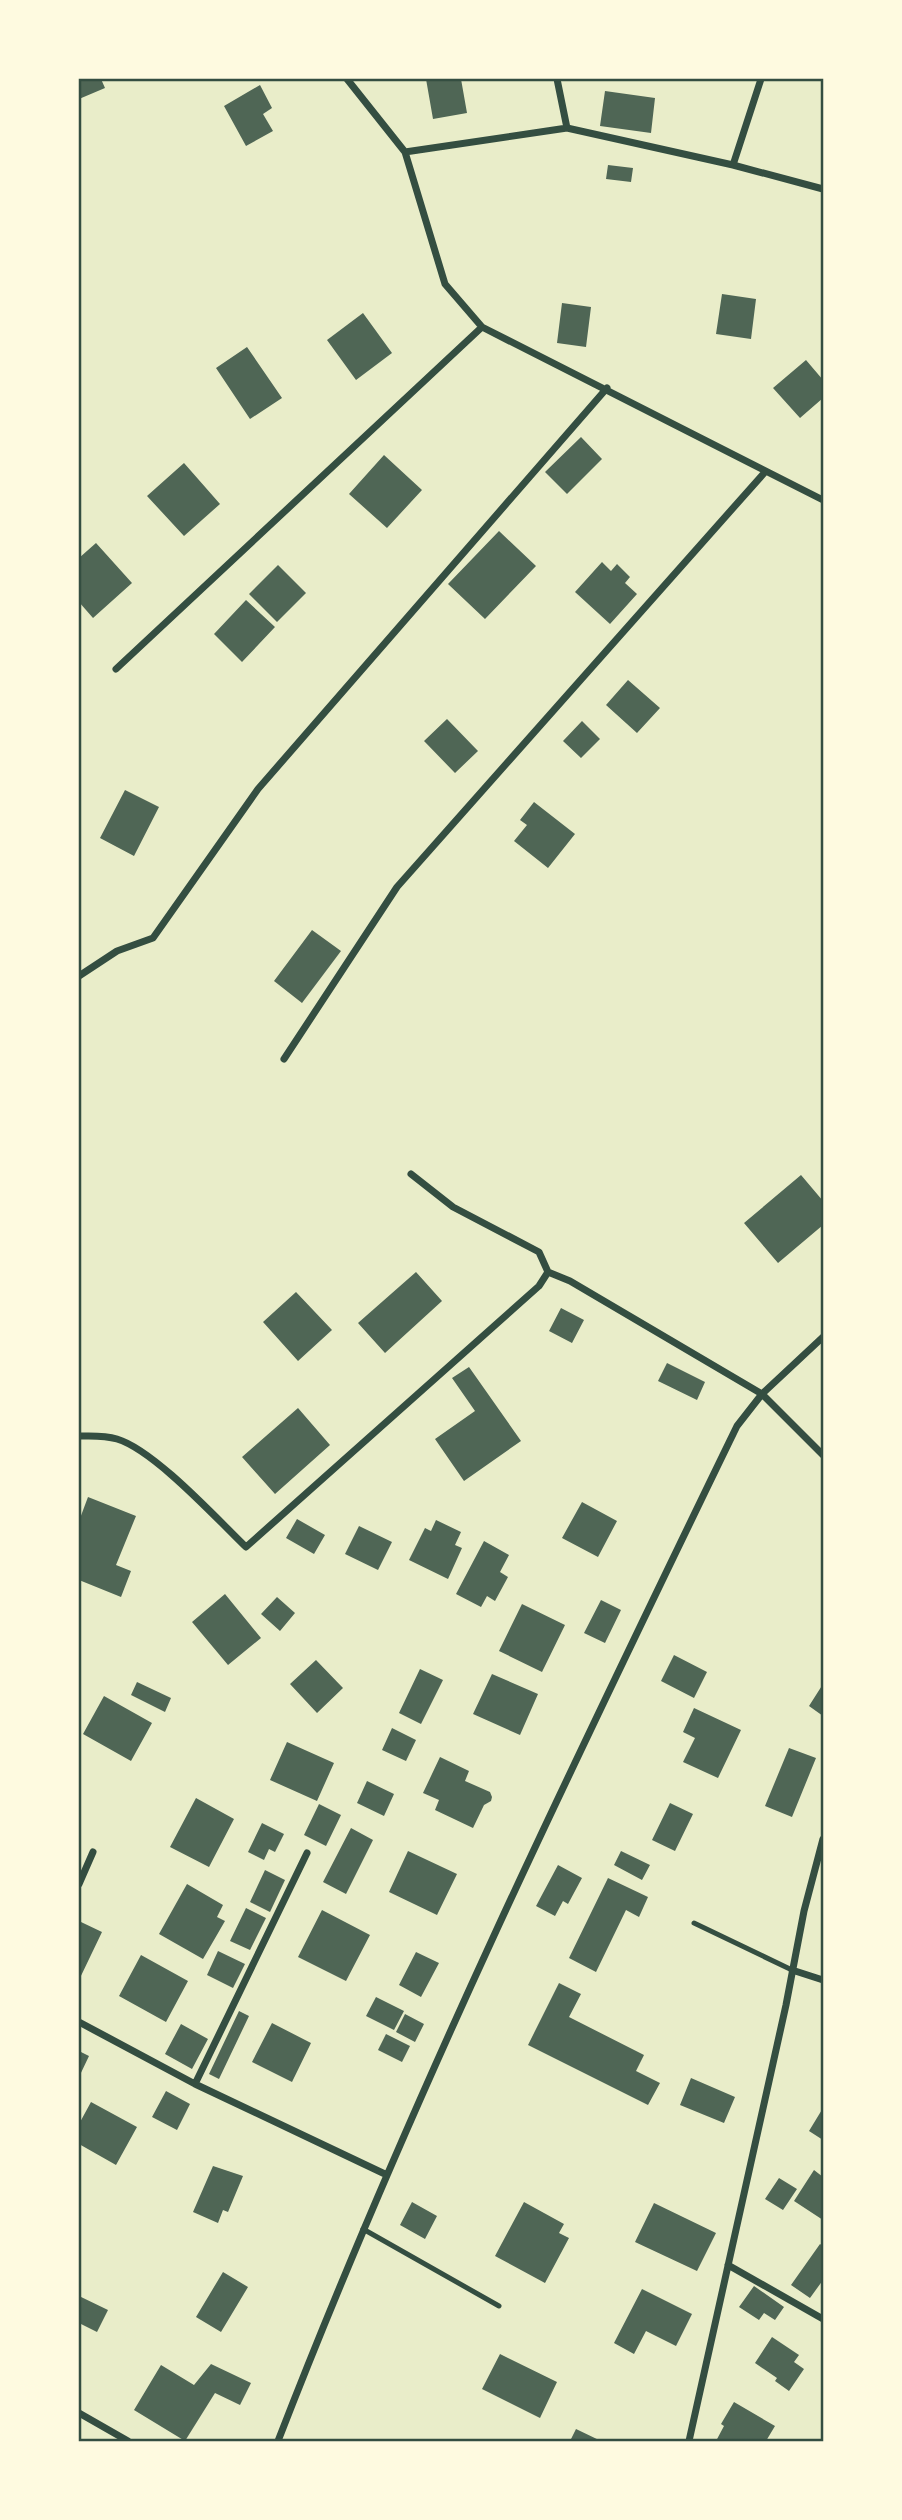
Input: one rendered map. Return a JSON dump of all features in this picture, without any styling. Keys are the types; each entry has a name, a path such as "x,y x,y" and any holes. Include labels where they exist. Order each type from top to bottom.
{"street":[{"path":"347,79 405,152 445,284 482,327 607,388 823,500"},
{"path":"557,79 567,128"},
{"path":"733,165 761,79"},
{"path":"405,152 567,128 733,165 823,190"},
{"path":"116,669 482,327"},
{"path":"79,976 117,951 153,938 258,789 607,388"},
{"path":"285,1059 397,887 765,472"},
{"path":"411,1174 453,1207 539,1252 548,1272 570,1281 762,1394 823,1455"},
{"path":"79,1436 120,1439 140,1451 180,1483 246,1548 539,1286 548,1272"},
{"path":"278,2441 363,2230 555,1801 737,1426 762,1394 823,1338"},
{"path":"689,2441 804,1911 823,1839"},
{"path":"79,1884 93,1852"},
{"path":"195,2084 307,1853"},
{"path":"792,1970 823,1980"},
{"path":"79,2022 195,2084 387,2175"},
{"path":"728,2265 823,2319"},
{"path":"79,2413 128,2441"}],"lane":[{"path":"694,1923 792,1970"},
{"path":"363,2230 499,2306"}],"building":[{"path":"79,79 101,79 105,88 79,99"},
{"path":"426,79 461,79 467,113 433,119"},
{"path":"260,85 272,108 263,114 273,131 246,146 224,106"},
{"path":"605,91 655,98 651,133 600,126"},
{"path":"608,165 633,168 631,182 606,179"},
{"path":"722,294 756,299 751,339 716,334"},
{"path":"562,303 591,307 586,347 557,343"},
{"path":"363,313 392,353 356,380 327,340"},
{"path":"247,347 282,398 250,419 216,368"},
{"path":"806,360 823,380 823,398 800,418 773,388"},
{"path":"581,437 602,459 567,494 545,472"},
{"path":"384,455 422,490 387,528 349,494"},
{"path":"184,463 220,504 184,536 147,496"},
{"path":"499,531 536,566 485,619 448,584"},
{"path":"96,543 132,583 93,618 79,602 79,558"},
{"path":"602,562 611,571 617,564 630,577 625,583 637,594 610,624 575,592"},
{"path":"278,565 306,593 277,622 249,594"},
{"path":"246,600 275,627 242,662 214,634"},
{"path":"628,680 660,708 637,733 606,705"},
{"path":"447,719 478,751 455,773 424,741"},
{"path":"582,721 600,739 581,758 563,741"},
{"path":"125,790 159,807 134,856 100,838"},
{"path":"534,802 575,834 548,868 514,841 527,825 520,820"},
{"path":"312,930 341,951 302,1003 274,981"},
{"path":"801,1175 823,1201 823,1225 778,1263 744,1223"},
{"path":"416,1272 442,1301 385,1353 358,1323"},
{"path":"296,1292 332,1330 298,1361 263,1322"},
{"path":"561,1308 584,1320 572,1343 549,1331"},
{"path":"667,1363 705,1382 697,1400 658,1381"},
{"path":"469,1367 521,1441 464,1481 435,1439 475,1411 452,1378"},
{"path":"298,1408 330,1445 275,1494 242,1457"},
{"path":"88,1497 136,1516 116,1565 131,1571 121,1597 79,1580 79,1521"},
{"path":"582,1502 617,1521 598,1557 562,1538"},
{"path":"297,1519 325,1535 314,1554 286,1538"},
{"path":"436,1520 461,1532 455,1545 462,1548 448,1579 409,1560 425,1528 431,1531"},
{"path":"359,1526 392,1542 378,1570 345,1554"},
{"path":"484,1541 509,1555 500,1572 508,1577 495,1601 487,1596 481,1607 456,1594"},
{"path":"225,1594 261,1638 228,1665 192,1622"},
{"path":"277,1597 295,1613 280,1631 261,1614"},
{"path":"601,1600 621,1610 605,1643 584,1633"},
{"path":"522,1604 565,1625 542,1672 499,1651"},
{"path":"674,1655 707,1672 694,1698 661,1681"},
{"path":"316,1660 343,1688 317,1713 290,1684"},
{"path":"420,1669 443,1680 421,1724 399,1713"},
{"path":"492,1674 538,1694 520,1735 473,1714"},
{"path":"137,1682 171,1698 165,1712 131,1695"},
{"path":"823,1684 823,1716 809,1706"},
{"path":"104,1696 152,1723 131,1761 83,1734"},
{"path":"694,1708 741,1730 718,1778 683,1762 695,1738 683,1732"},
{"path":"392,1728 416,1740 406,1761 382,1750"},
{"path":"287,1742 334,1763 317,1801 270,1780"},
{"path":"789,1748 816,1758 792,1817 765,1806"},
{"path":"440,1757 469,1771 465,1781 490,1792 491,1801 484,1805 473,1828 435,1810 439,1800 423,1793"},
{"path":"367,1781 394,1794 384,1816 357,1803"},
{"path":"196,1798 234,1819 209,1867 170,1847"},
{"path":"670,1803 693,1814 675,1851 652,1840"},
{"path":"319,1804 341,1815 326,1846 304,1835"},
{"path":"262,1823 284,1834 275,1852 269,1849 264,1860 248,1852"},
{"path":"351,1828 373,1840 346,1894 323,1882"},
{"path":"408,1851 457,1874 437,1915 389,1892"},
{"path":"621,1851 650,1865 642,1880 614,1865"},
{"path":"558,1865 582,1878 568,1904 563,1901 555,1916 536,1906"},
{"path":"265,1870 285,1880 270,1912 250,1902"},
{"path":"608,1878 648,1897 639,1917 626,1910 596,1972 569,1958"},
{"path":"187,1884 223,1905 217,1917 225,1921 203,1959 159,1934"},
{"path":"246,1908 266,1918 250,1950 230,1941"},
{"path":"322,1910 370,1935 346,1981 298,1957"},
{"path":"81,1922 102,1932 79,1980 79,1926"},
{"path":"218,1951 245,1964 233,1988 207,1975"},
{"path":"416,1952 439,1963 421,1997 399,1985"},
{"path":"141,1955 188,1981 166,2022 119,1996"},
{"path":"559,1983 581,1994 569,2017 644,2055 636,2071 660,2083 648,2105 528,2045"},
{"path":"376,1997 404,2011 394,2030 366,2016"},
{"path":"239,2011 249,2016 219,2079 209,2074"},
{"path":"405,2014 424,2024 415,2042 396,2032"},
{"path":"272,2023 311,2043 292,2082 252,2062"},
{"path":"181,2024 208,2039 192,2069 165,2054"},
{"path":"386,2034 410,2046 402,2062 378,2050"},
{"path":"79,2051 89,2056 79,2077"},
{"path":"691,2078 735,2097 724,2123 680,2105"},
{"path":"166,2091 190,2104 177,2130 152,2117"},
{"path":"91,2102 137,2127 116,2165 79,2144 79,2124"},
{"path":"823,2108 823,2140 809,2131"},
{"path":"213,2166 243,2176 228,2212 223,2210 218,2223 193,2212"},
{"path":"814,2170 823,2177 823,2220 794,2201"},
{"path":"779,2178 797,2189 783,2210 765,2199"},
{"path":"412,2202 437,2216 425,2239 400,2225"},
{"path":"524,2202 564,2224 559,2233 569,2238 545,2283 495,2256"},
{"path":"654,2203 716,2233 697,2271 635,2242"},
{"path":"820,2244 823,2246 823,2280 810,2298 791,2285"},
{"path":"223,2272 248,2287 221,2332 196,2317"},
{"path":"754,2286 784,2307 775,2320 764,2313 759,2320 739,2307"},
{"path":"642,2289 692,2314 676,2346 646,2331 634,2354 614,2343"},
{"path":"79,2296 108,2310 97,2332 79,2323"},
{"path":"772,2337 799,2355 794,2362 804,2369 789,2391 775,2381 777,2378 755,2363"},
{"path":"500,2354 557,2382 540,2418 482,2389"},
{"path":"211,2364 251,2383 240,2405 215,2393 185,2441 134,2410 161,2365 194,2385"},
{"path":"734,2402 775,2426 766,2441 716,2441 724,2426 721,2424"},
{"path":"576,2429 601,2441 570,2441"}]}
